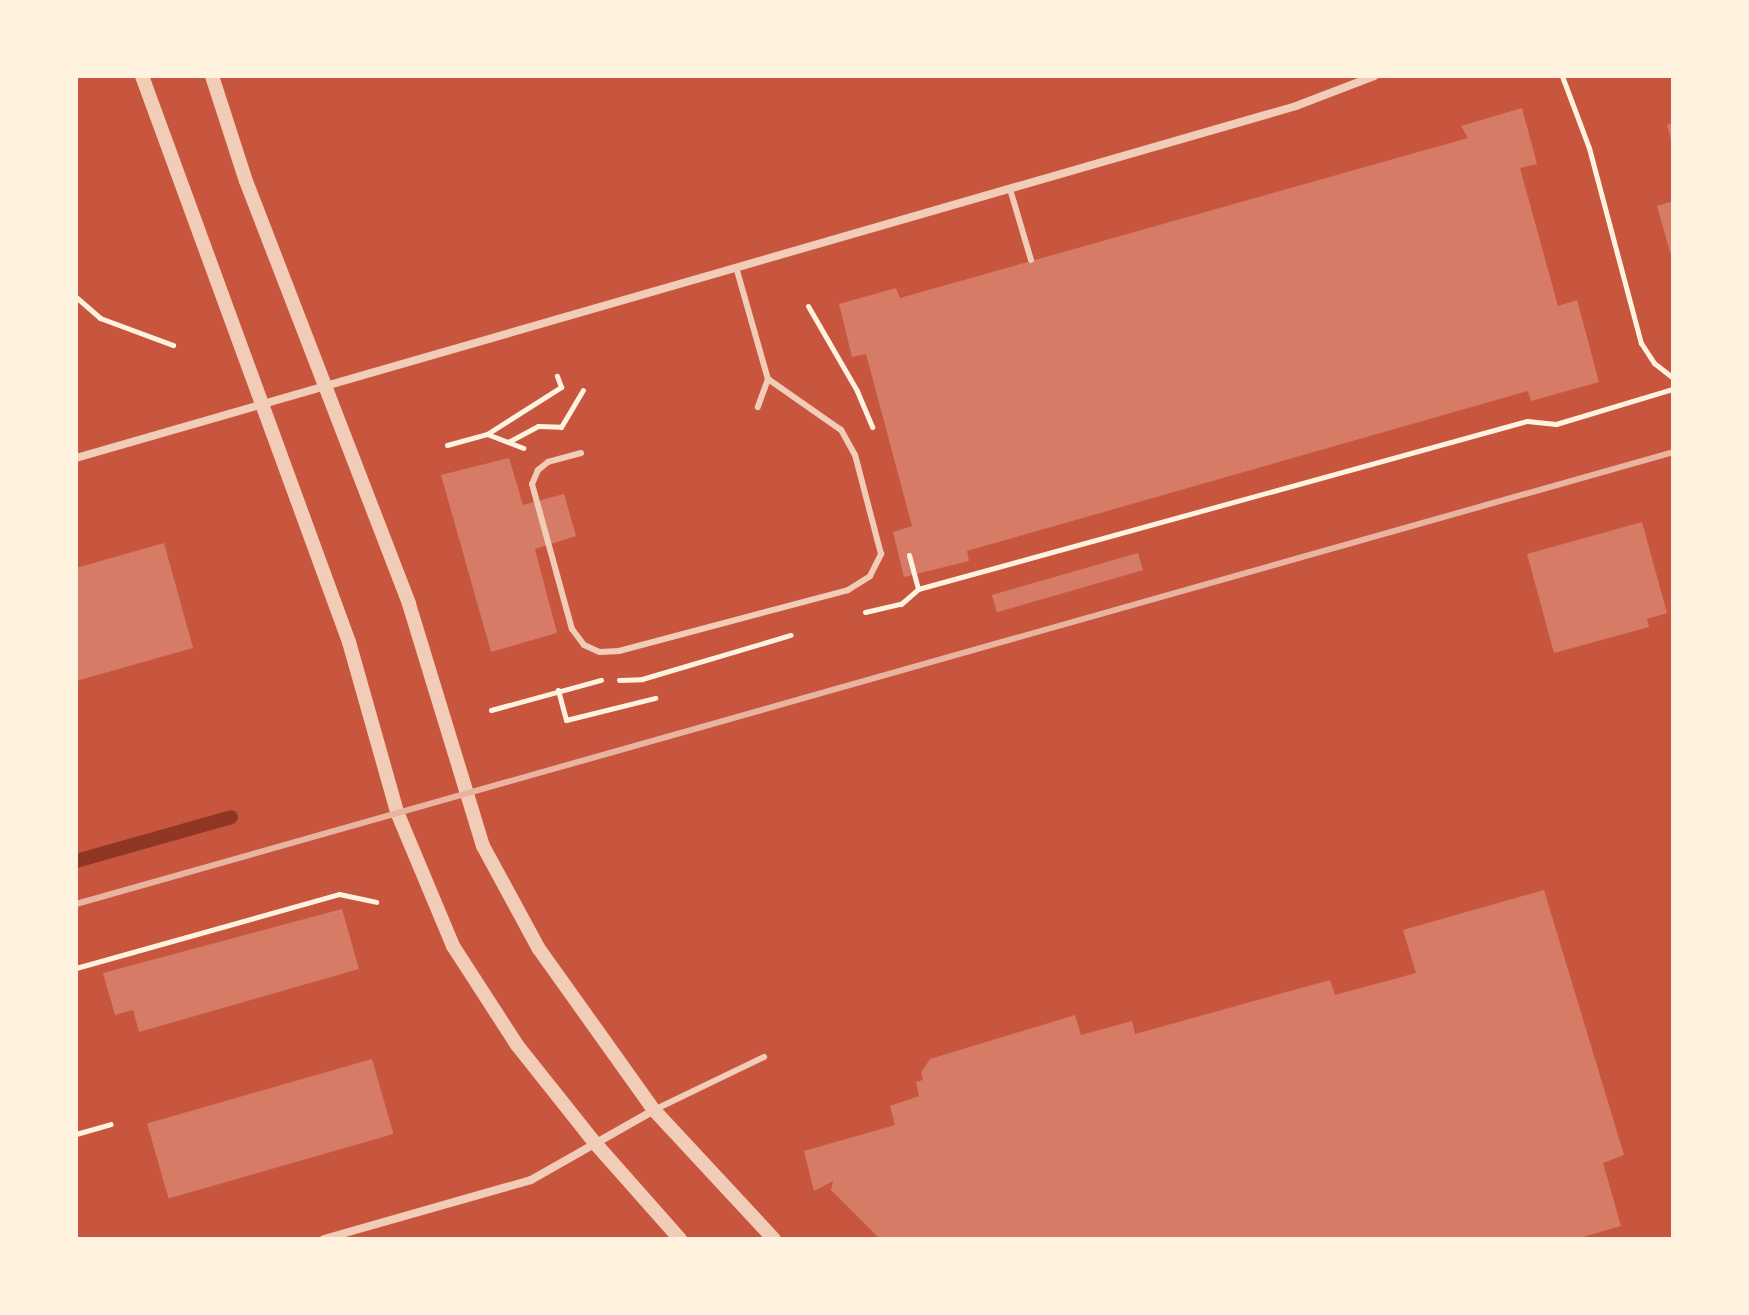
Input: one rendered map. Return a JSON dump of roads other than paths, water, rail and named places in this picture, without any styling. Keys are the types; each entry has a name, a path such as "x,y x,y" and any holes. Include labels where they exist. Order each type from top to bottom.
{"street":[{"path":"142,76 236,330 260,406 349,642 397,812 447,933 517,1045 595,1143 680,1239"},
{"path":"212,76 246,181 409,604 483,846 539,949 654,1110 774,1239"},
{"path":"76,458 1296,106 1374,76"},
{"path":"324,1239 531,1180 654,1110"}],"lane":[{"path":"1010,189 1031,260"},
{"path":"736,267 768,379 758,407"},
{"path":"581,453 548,462 538,470 532,484 572,629 584,645 600,652 619,651 848,590 870,576 881,554 855,455 841,430 768,379"},
{"path":"654,1110 764,1057"}],"waterway":[{"path":"76,861 231,817"}],"railway":[{"path":"76,904 1673,452"}]}
